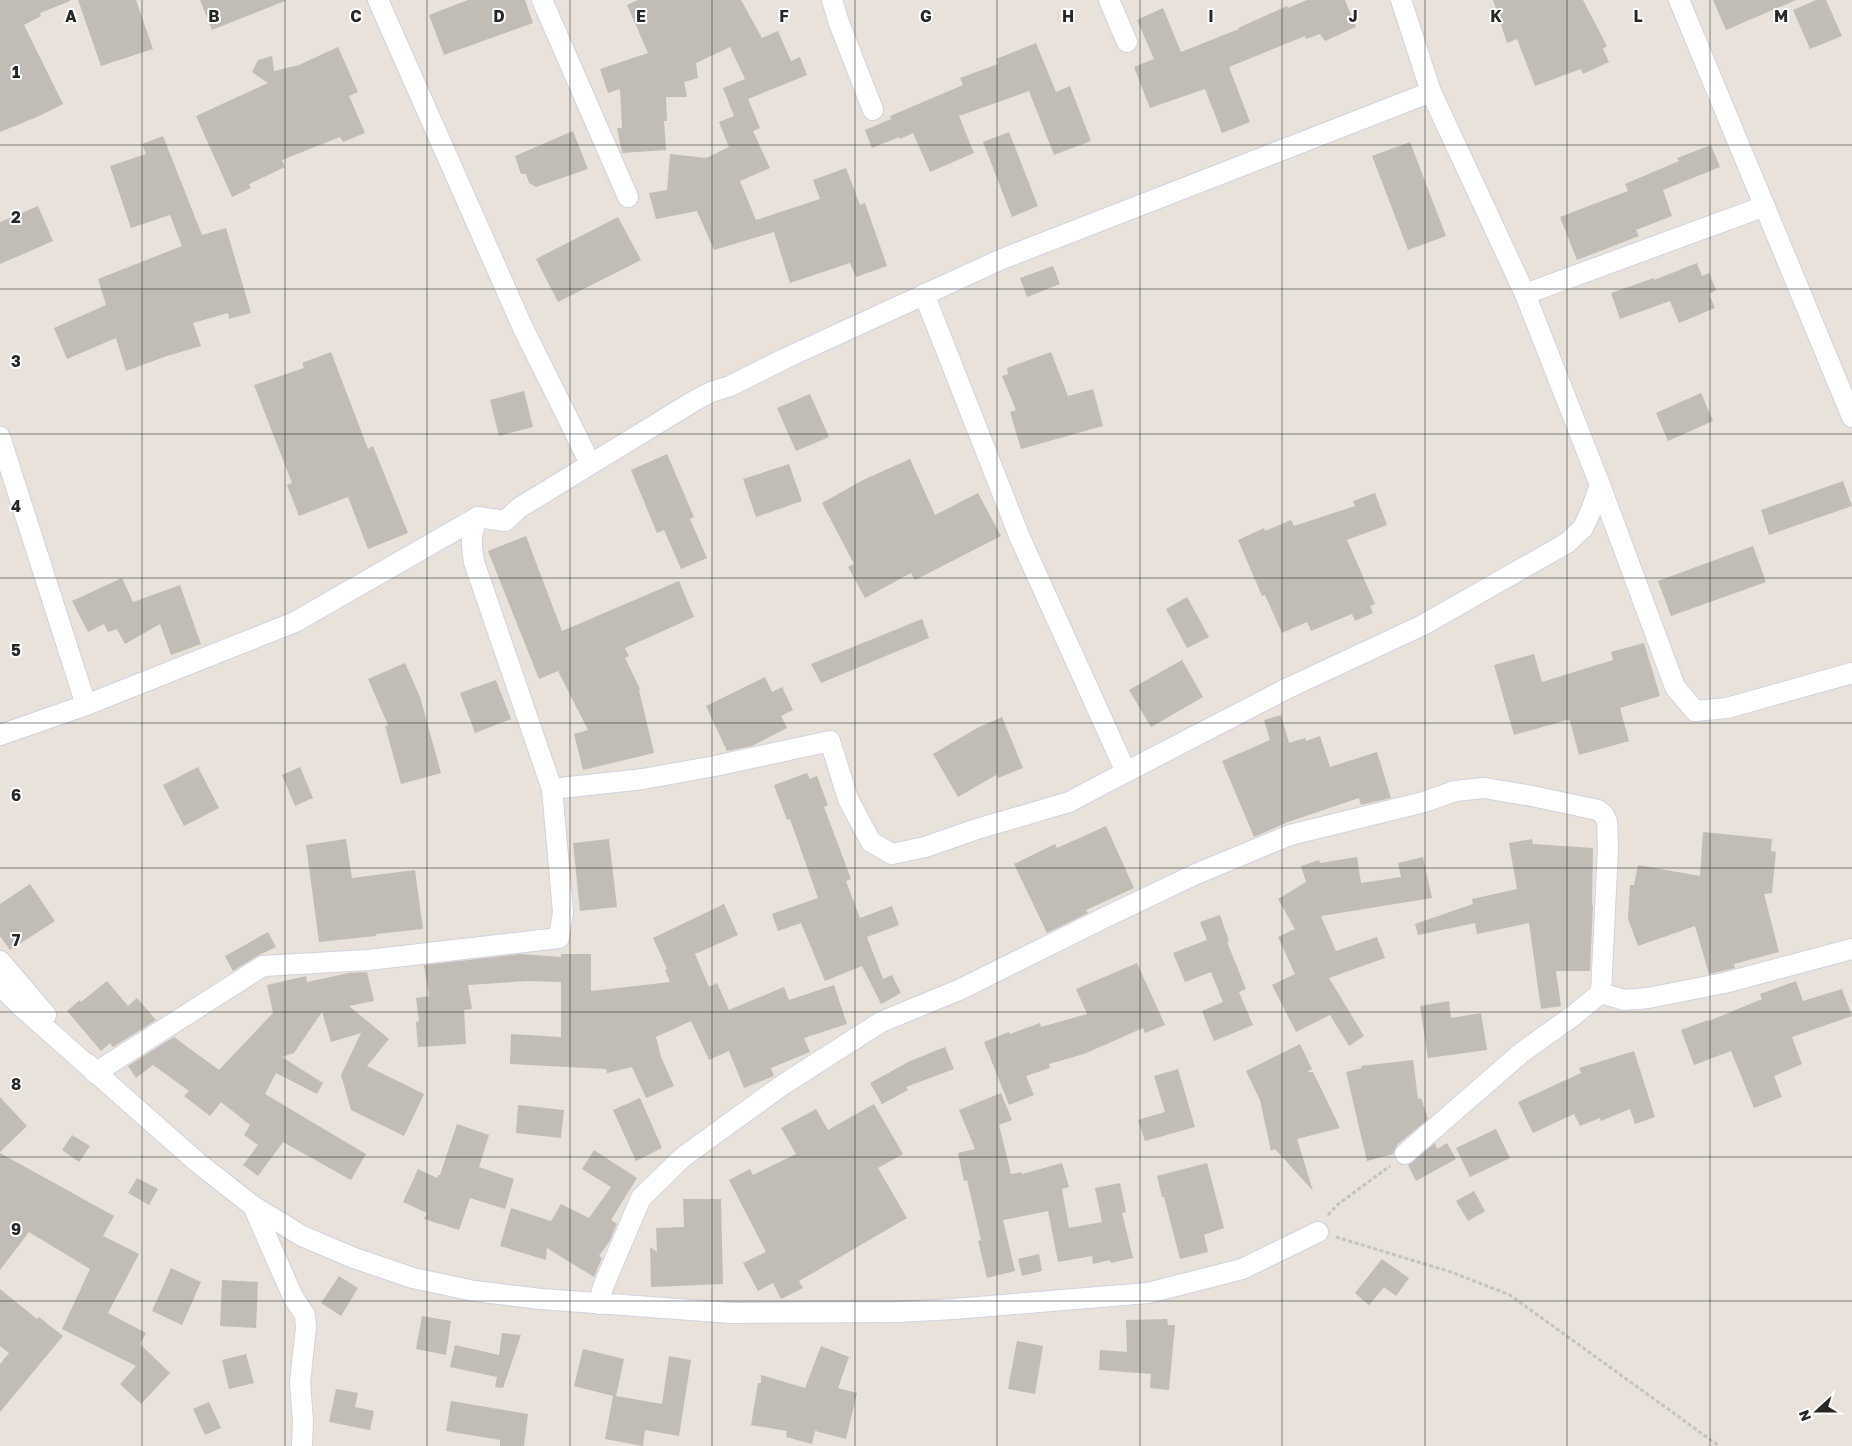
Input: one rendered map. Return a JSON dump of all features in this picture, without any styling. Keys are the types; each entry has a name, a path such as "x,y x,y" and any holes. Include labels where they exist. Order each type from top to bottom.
{"street":[{"path":"378,0 522,328 590,463"},
{"path":"542,0 628,197"},
{"path":"832,0 839,24 873,110"},
{"path":"1109,0 1127,42"},
{"path":"1401,0 1431,92 1525,294 1600,485 1674,687 1695,710 1727,708 1852,673"},
{"path":"1679,0 1852,418"},
{"path":"0,734 86,705 295,622 478,517 505,521 519,508 590,463 617,449 711,392 730,386 1002,259 1431,92"},
{"path":"1525,294 1765,206"},
{"path":"924,294 1020,538 1126,772"},
{"path":"0,437 86,705"},
{"path":"552,789 643,779 715,766 830,741 848,799 871,842 892,854 925,847 977,829 1069,802 1286,689 1423,625 1567,543 1583,528 1600,485"},
{"path":"95,1072 263,966 368,960 558,938 564,912 552,789 474,562 471,545 472,533 478,517"},
{"path":"598,1304 603,1286 641,1198 683,1157 784,1084 880,1022 961,989 1196,874 1290,835 1424,802 1455,791 1484,788 1598,810 1604,815 1607,822 1608,848 1601,993 1521,1053 1405,1154"},
{"path":"1601,993 1624,1000 1648,998 1724,983 1852,950"},
{"path":"0,961 95,1072"},
{"path":"0,986 197,1162 253,1206 302,1236 354,1258 413,1278 474,1291 541,1300 732,1313 898,1312 954,1309 1148,1293 1242,1269 1318,1232"},
{"path":"253,1206 293,1297 305,1316 306,1328 300,1382 303,1421 302,1446"}],"path":[{"path":"1405,1154 1337,1205 1328,1215 1318,1232 1451,1272 1510,1295 1719,1446"}],"building":[{"path":"0,0 70,1 40,13 41,16 24,25 63,104 0,132"},
{"path":"78,0 136,0 153,49 101,66"},
{"path":"200,0 285,0 285,1 212,30"},
{"path":"468,0 525,0 533,23 444,55 429,15"},
{"path":"638,0 741,0 762,38 778,31 791,61 800,57 807,75 748,99 760,128 753,131 770,168 740,181 756,220 820,199 813,180 846,168 860,205 865,203 887,266 856,277 850,263 790,283 774,232 714,250 697,211 656,219 649,193 667,190 670,154 706,158 729,147 719,122 734,116 723,88 745,79 730,47 696,63 698,78 684,82 687,97 666,97 667,121 664,121 666,150 622,153 617,128 622,128 620,89 608,93 600,69 648,53 627,5"},
{"path":"1307,0 1345,0 1356,27 1325,41 1320,34 1306,39 1305,36 1229,67 1250,122 1222,133 1205,89 1150,108 1134,67 1154,59 1137,20 1163,8 1181,52 1239,29 1287,6 1288,8"},
{"path":"1493,0 1583,0 1607,46 1603,49 1609,62 1583,74 1581,69 1535,86 1517,39 1507,43"},
{"path":"1713,0 1796,0 1726,30"},
{"path":"1816,0 1826,0 1842,36 1810,49 1793,10"},
{"path":"1036,43 1056,92 1070,86 1091,141 1054,155 1029,91 959,116 974,153 930,172 913,133 872,148 865,130 891,119 890,116 963,85 960,78 998,64 996,59"},
{"path":"338,47 358,92 349,96 365,133 343,142 340,137 282,160 285,167 249,184 251,188 232,197 196,116 268,83 252,72 258,60 272,56 274,71 299,65"},
{"path":"573,131 588,169 536,187 529,183 526,174 521,174 515,156"},
{"path":"1009,132 1038,206 1012,217 983,142"},
{"path":"163,136 202,235 226,228 251,313 229,319 228,313 193,323 201,346 126,371 116,338 67,359 54,328 106,305 98,279 182,246 170,215 131,228 110,166 146,154 142,144"},
{"path":"1410,142 1446,236 1408,250 1372,156"},
{"path":"1711,145 1720,167 1663,190 1672,216 1636,230 1639,236 1577,260 1560,217 1628,191 1625,184 1679,161 1677,158"},
{"path":"38,206 53,241 0,264 0,222"},
{"path":"618,217 641,260 558,302 536,259"},
{"path":"1697,263 1702,276 1709,273 1716,290 1709,294 1715,308 1679,323 1670,301 1620,319 1611,293 1654,278 1654,280"},
{"path":"1053,266 1060,284 1027,297 1020,278"},
{"path":"331,352 368,449 373,446 408,533 368,549 348,497 299,516 287,485 292,483 254,385 304,368 302,363"},
{"path":"1051,352 1068,396 1093,389 1103,426 1021,449 1010,412 1016,410 1002,376 1008,374 1007,368"},
{"path":"524,391 533,427 499,436 490,400"},
{"path":"1701,393 1713,421 1668,441 1656,413"},
{"path":"810,394 829,437 796,451 777,408"},
{"path":"667,454 694,517 690,519 707,558 681,569 664,530 657,533 631,470"},
{"path":"910,459 935,515 978,493 1001,536 915,580 911,573 865,598 848,567 854,564 822,503 863,480"},
{"path":"789,464 802,501 756,517 743,479"},
{"path":"1843,481 1852,506 1769,535 1761,510"},
{"path":"1375,493 1387,525 1347,540 1375,604 1370,606 1373,613 1355,621 1352,614 1311,631 1307,622 1282,633 1265,595 1262,596 1238,540 1264,528 1265,531 1291,520 1294,526 1355,506 1353,501"},
{"path":"526,536 562,631 679,581 694,617 625,648 629,656 625,658 640,689 654,753 583,770 574,734 588,730 558,671 539,679 488,551"},
{"path":"1753,546 1766,582 1671,616 1658,581"},
{"path":"122,578 133,602 180,585 201,644 171,655 160,624 125,644 117,629 108,632 104,624 88,632 72,601"},
{"path":"1187,597 1209,637 1187,648 1166,609"},
{"path":"922,619 929,638 821,683 811,664"},
{"path":"1644,643 1660,696 1620,708 1629,741 1579,755 1570,721 1567,720 1514,735 1494,665 1534,654 1542,682 1613,660 1611,652"},
{"path":"1182,660 1203,697 1151,727 1129,690"},
{"path":"405,663 420,697 441,773 401,784 385,726 388,725 368,679"},
{"path":"765,677 772,692 782,687 793,710 781,716 787,728 752,746 727,751 706,706"},
{"path":"496,680 511,719 475,733 460,693"},
{"path":"1281,715 1289,743 1305,738 1306,741 1320,736 1330,767 1377,752 1391,798 1361,805 1359,798 1288,822 1254,837 1222,761 1270,740 1264,720"},
{"path":"1002,717 1023,768 998,778 996,775 958,797 933,754 977,728"},
{"path":"198,767 219,808 184,826 163,785"},
{"path":"300,767 313,798 295,806 282,775"},
{"path":"807,773 810,779 817,776 828,805 824,807 851,879 846,881 860,918 892,906 899,925 867,937 883,979 892,975 901,993 881,1004 862,966 825,981 801,923 778,931 772,914 818,898 790,819 787,820 774,785"},
{"path":"1106,826 1134,888 1086,910 1088,913 1047,933 1014,864 1055,844 1057,848"},
{"path":"1703,832 1772,839 1771,851 1776,852 1772,893 1764,894 1779,952 1734,964 1735,968 1709,974 1695,926 1638,946 1628,919 1630,885 1634,885 1638,865 1700,876"},
{"path":"346,839 352,878 415,870 423,929 319,942 306,845"},
{"path":"609,839 617,907 580,911 573,843"},
{"path":"1532,839 1533,844 1593,848 1590,971 1556,971 1561,1006 1541,1009 1529,923 1477,934 1475,923 1418,935 1415,924 1473,904 1472,899 1517,889 1509,843"},
{"path":"1357,857 1361,883 1401,877 1398,863 1423,857 1432,898 1321,916 1336,951 1377,937 1385,958 1329,978 1364,1036 1349,1046 1330,1015 1296,1032 1272,985 1295,974 1278,937 1295,929 1278,899 1306,882 1301,866 1319,860 1320,863"},
{"path":"30,884 55,921 10,950 0,936 0,904"},
{"path":"724,904 738,935 695,954 709,987 717,983 729,1010 784,987 789,1000 834,985 847,1024 804,1038 810,1052 771,1068 774,1076 744,1088 729,1051 709,1060 691,1021 656,1037 661,1057 674,1086 646,1098 632,1067 607,1073 606,1069 510,1064 511,1034 561,1037 561,982 528,981 468,985 472,1009 464,1010 466,1044 418,1047 416,1022 419,1021 416,998 429,996 424,965 521,954 561,957 561,954 591,954 591,991 670,982 665,970 667,969 653,938"},
{"path":"1220,915 1229,941 1227,942 1246,989 1239,992 1253,1025 1214,1041 1202,1011 1223,1002 1211,972 1185,982 1173,953 1207,940 1200,922"},
{"path":"268,932 276,947 233,971 225,956"},
{"path":"1137,963 1165,1025 1145,1033 1143,1028 1084,1054 1049,1064 1050,1068 1026,1076 1034,1095 1009,1105 984,1042 1040,1023 1041,1027 1087,1014 1076,989"},
{"path":"367,972 374,1001 349,1006 389,1039 367,1066 424,1094 404,1136 351,1110 341,1075 361,1033 331,1042 322,1012 294,1053 282,1057 323,1083 317,1094 276,1073 265,1094 366,1154 351,1180 283,1142 258,1176 243,1165 258,1145 244,1135 250,1125 221,1102 210,1116 184,1096 189,1091 153,1065 136,1078 128,1066 174,1037 219,1070 273,1013 267,985 306,976 307,982 349,973"},
{"path":"107,981 128,1006 137,998 156,1020 113,1047 110,1043 101,1051 67,1011"},
{"path":"1796,981 1803,1001 1842,989 1852,1016 1792,1037 1802,1064 1774,1076 1782,1097 1754,1108 1731,1051 1694,1065 1681,1030 1709,1021 1762,999 1760,994"},
{"path":"1449,1001 1451,1018 1481,1013 1487,1050 1428,1058 1420,1006"},
{"path":"1300,1044 1312,1069 1307,1072 1313,1072 1340,1128 1297,1139 1313,1191 1275,1149 1271,1151 1260,1100 1246,1071"},
{"path":"945,1047 954,1069 906,1087 908,1090 882,1104 870,1083 910,1061"},
{"path":"1634,1051 1655,1117 1635,1124 1630,1109 1601,1121 1600,1118 1580,1126 1574,1114 1533,1133 1518,1102 1581,1073 1579,1068"},
{"path":"1413,1060 1418,1099 1421,1098 1428,1119 1397,1145 1393,1154 1367,1161 1346,1072 1362,1068 1361,1066"},
{"path":"1178,1069 1195,1127 1145,1141 1138,1120 1165,1112 1154,1076"},
{"path":"1001,1093 1012,1120 999,1125 1011,1174 1022,1172 1022,1174 1062,1163 1069,1187 1062,1189 1069,1228 1102,1222 1095,1188 1120,1183 1126,1212 1122,1213 1133,1258 1111,1263 1110,1260 1093,1264 1092,1256 1058,1262 1048,1211 1003,1220 1015,1271 987,1278 978,1241 981,1240 967,1180 964,1181 958,1153 975,1149 959,1110"},
{"path":"0,1097 27,1126 0,1152"},
{"path":"640,1098 662,1148 636,1161 613,1110"},
{"path":"874,1104 903,1154 878,1168 907,1218 799,1281 803,1288 781,1299 773,1283 758,1291 743,1263 766,1252 729,1180 750,1169 753,1175 796,1154 781,1128 816,1109 828,1130"},
{"path":"518,1105 564,1110 561,1138 516,1133"},
{"path":"457,1124 489,1135 479,1167 514,1179 505,1209 470,1198 459,1230 424,1219 427,1213 403,1202 418,1169 437,1178 440,1175"},
{"path":"1496,1129 1510,1158 1470,1177 1456,1148"},
{"path":"72,1135 90,1146 79,1162 62,1150"},
{"path":"1435,1143 1437,1149 1447,1143 1456,1159 1416,1181 1408,1165"},
{"path":"594,1150 637,1178 611,1220 617,1224 609,1242 599,1256 602,1258 594,1277 547,1248 546,1260 500,1246 511,1208 551,1221 561,1204 589,1218 611,1187 582,1169"},
{"path":"0,1153 114,1216 103,1236 139,1254 108,1313 146,1333 140,1344 170,1373 141,1404 120,1384 136,1366 62,1329 90,1269 29,1232 0,1270"},
{"path":"1207,1163 1224,1228 1204,1235 1208,1252 1180,1259 1157,1176"},
{"path":"137,1178 158,1189 149,1205 128,1193"},
{"path":"1474,1191 1485,1211 1468,1221 1456,1201"},
{"path":"683,1199 721,1199 723,1284 651,1287 650,1247 657,1252 656,1228 684,1227"},
{"path":"1039,1254 1042,1271 1022,1276 1018,1259"},
{"path":"1382,1259 1409,1278 1396,1296 1384,1287 1369,1305 1355,1293"},
{"path":"171,1268 201,1282 182,1325 152,1311"},
{"path":"339,1276 358,1288 341,1316 321,1303"},
{"path":"222,1280 258,1282 256,1328 220,1326"},
{"path":"0,1289 37,1319 39,1317 63,1336 0,1412 0,1364 9,1353 0,1346"},
{"path":"422,1316 451,1321 446,1355 416,1349"},
{"path":"1167,1319 1168,1325 1175,1325 1169,1390 1150,1388 1151,1374 1099,1370 1100,1350 1127,1352 1126,1320"},
{"path":"502,1333 521,1335 503,1388 495,1387 497,1377 450,1367 455,1345 499,1355"},
{"path":"1017,1341 1043,1346 1035,1394 1008,1389"},
{"path":"821,1346 849,1357 838,1388 857,1393 846,1439 815,1431 812,1444 786,1437 787,1431 751,1425 758,1383 761,1383 761,1375 805,1388"},
{"path":"583,1349 624,1359 616,1396 662,1404 669,1356 691,1360 679,1436 645,1430 643,1446 605,1439 613,1396 574,1386"},
{"path":"246,1354 254,1383 229,1389 222,1360"},
{"path":"336,1389 358,1393 355,1407 374,1411 370,1430 329,1422"},
{"path":"451,1401 528,1414 524,1446 500,1446 500,1440 446,1431"},
{"path":"209,1402 221,1428 205,1435 193,1409"}]}
